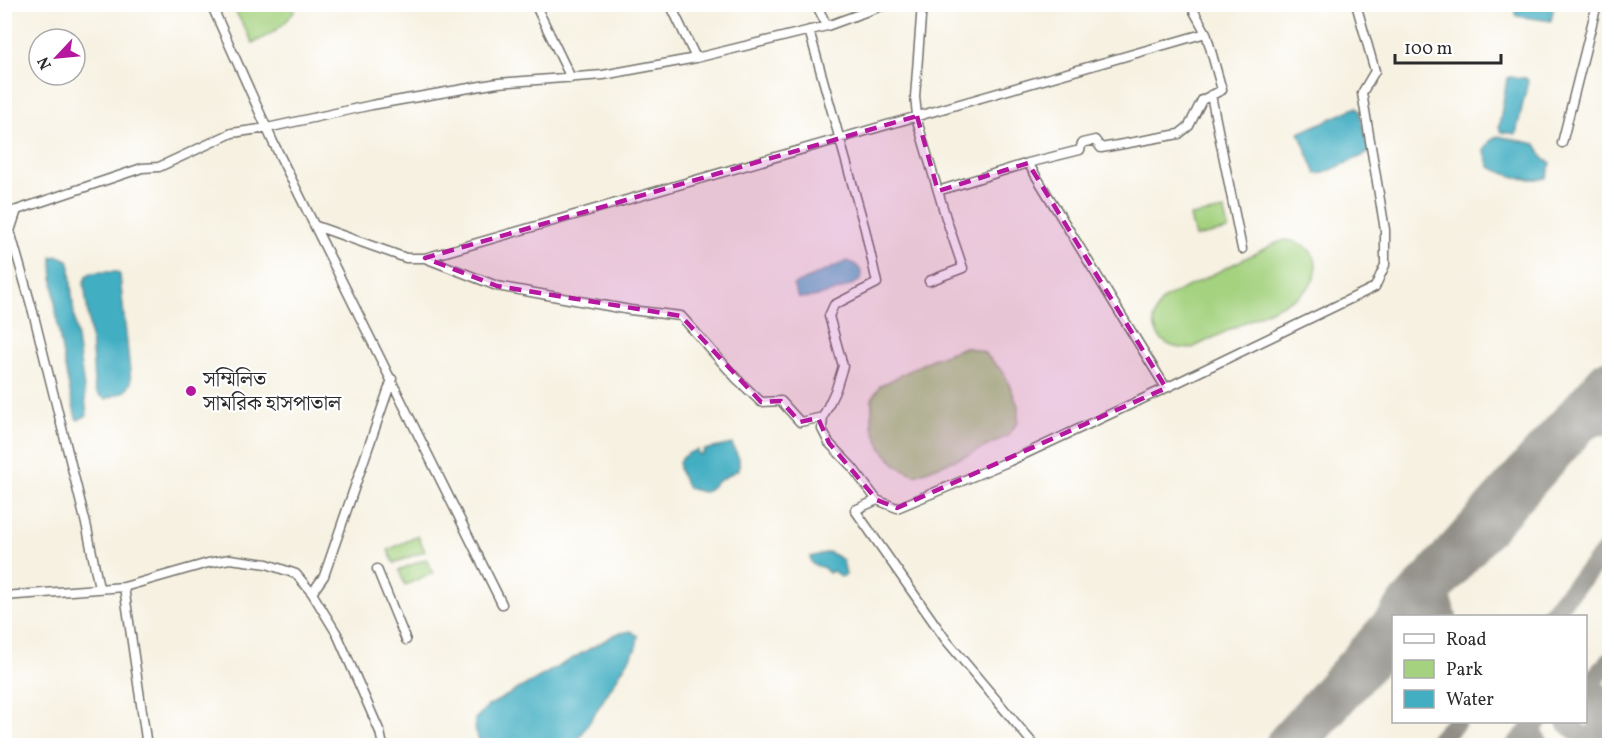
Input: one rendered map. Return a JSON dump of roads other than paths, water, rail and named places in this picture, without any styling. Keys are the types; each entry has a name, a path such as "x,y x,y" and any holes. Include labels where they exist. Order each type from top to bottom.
{"street":[{"path":"535,4 571,78"},
{"path":"670,4 696,58"},
{"path":"816,4 827,26"},
{"path":"4,213 142,168 159,167 232,133 498,83 603,75 696,58 827,26 887,4"},
{"path":"922,4 915,97 918,124 963,268 929,280"},
{"path":"938,191 1028,163 1080,150 1082,142 1095,140 1101,148 1179,134 1189,126 1202,100 1222,90 1206,33 1190,4"},
{"path":"809,30 865,229 877,283 834,305 829,316 843,366 836,389 823,417 822,429 829,443 852,467 877,500 897,508 1010,461 1375,287 1385,265 1384,230 1362,93 1376,71 1356,4"},
{"path":"1562,143 1597,4"},
{"path":"210,5 267,128 502,604"},
{"path":"316,226 405,258 425,258 1206,33"},
{"path":"1211,95 1242,249"},
{"path":"1028,163 1166,388"},
{"path":"16,210 9,231 33,312 87,528 99,588"},
{"path":"425,258 497,286 630,310 681,316 736,378 761,402 781,401 800,422 823,417"},
{"path":"312,593 324,576 392,379"},
{"path":"877,500 855,510 863,525 946,640 1035,746"},
{"path":"4,596 124,587 230,559 267,564 296,574 312,593 337,634 380,732 383,746"},
{"path":"377,569 406,640"},
{"path":"124,587 147,746"}],"water":[{"path":"1513,5 1554,5 1551,21 1516,16"},
{"path":"1507,78 1526,78 1528,81 1516,134 1501,132 1499,127"},
{"path":"1357,107 1369,153 1324,173 1316,174 1299,133"},
{"path":"1498,136 1536,144 1543,158 1551,163 1546,178 1517,177 1490,167 1484,150 1490,141"},
{"path":"59,256 68,260 70,268 85,397 87,415 78,420 63,359 54,297 52,257"},
{"path":"847,261 858,268 861,280 848,287 821,295 798,297 793,285"},
{"path":"116,272 120,275 131,382 126,391 106,399 98,394 95,387 84,282 90,274"},
{"path":"732,444 739,459 739,469 707,491 688,488 679,469 680,460 684,456 698,450 699,455 704,453 703,450"},
{"path":"829,552 843,560 846,575 841,577 833,571 829,573 824,568 812,564 810,557"},
{"path":"631,631 638,636 636,648 575,745 481,745 475,731 475,719 488,706 616,634"}],"place":[{"name":"সম্মিলিত সামরিক হাসপাতাল","path":"191,391"}]}
